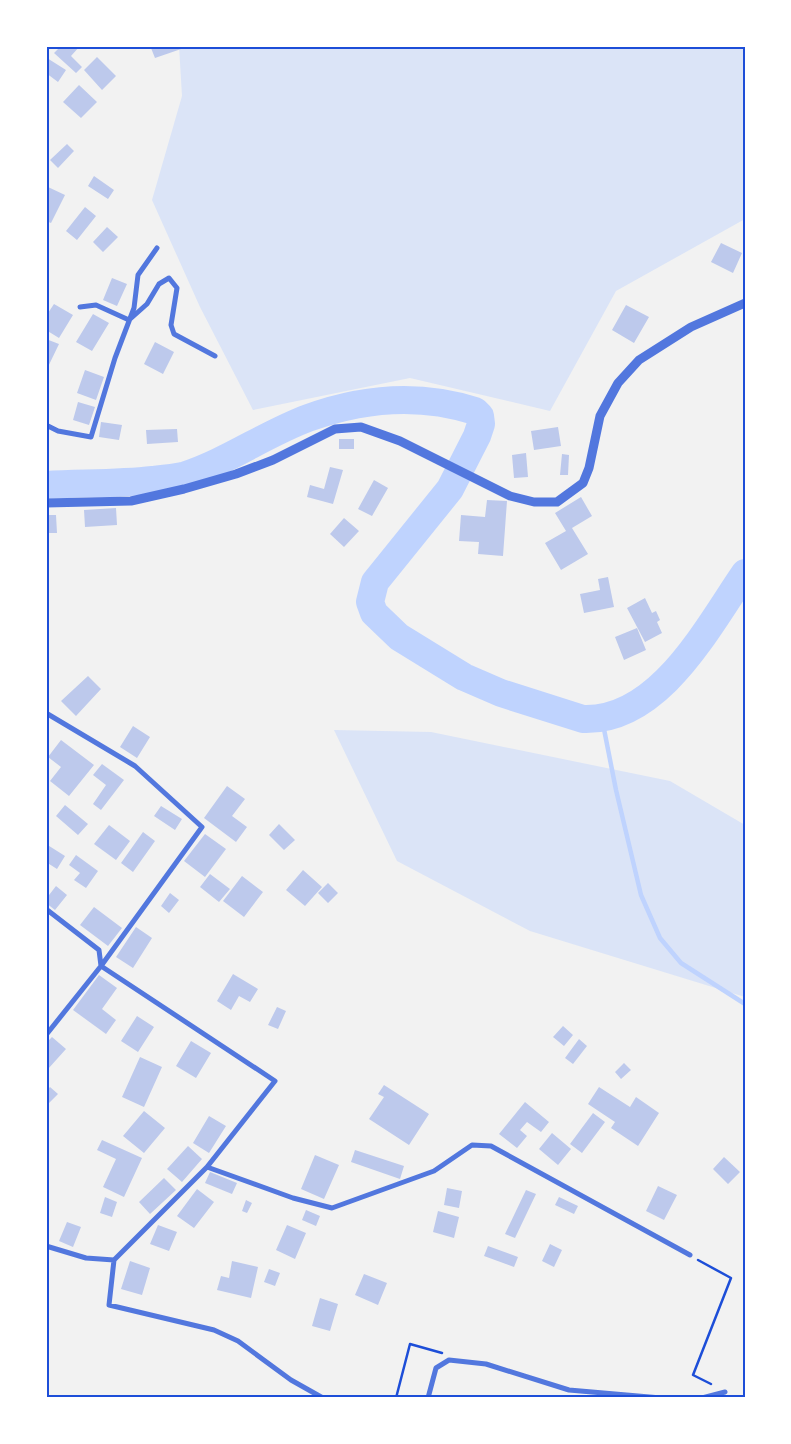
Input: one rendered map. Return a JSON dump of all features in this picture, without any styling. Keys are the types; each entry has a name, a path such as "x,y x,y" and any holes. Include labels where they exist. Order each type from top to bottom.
{"street":[{"path":"46,425 58,431 92,438 134,308 138,275 157,248"},
{"path":"130,320 148,304 159,284 170,278 177,288 171,325 174,334 215,356"},
{"path":"46,503 131,501 184,489 236,474 273,460 334,429 361,428 400,442 510,496 534,502 557,502 574,492 583,483 589,468 600,416 618,383 639,360 656,347 691,327 745,304"},
{"path":"80,307 96,305 130,320"},
{"path":"46,712 135,766 202,827 101,966 46,1035"},
{"path":"46,909 99,950 101,966 275,1081 207,1167 114,1260 109,1305 214,1330 238,1341 291,1380 323,1398"},
{"path":"207,1167 293,1198 332,1208 434,1171 472,1146 491,1146 690,1255"},
{"path":"46,1246 86,1258 114,1260"},
{"path":"428,1398 436,1368 449,1360 486,1364 569,1390 661,1398"},
{"path":"702,1398 725,1392"}],"path":[{"path":"690,1255 730,1278 692,1375 725,1392"}],"shaded area":[{"path":"179,46 745,46 745,219 616,291 550,411 410,378 253,410 200,307 152,200 182,96"},
{"path":"334,730 431,732 670,781 745,825 745,997 530,931 397,861"}],"building":[{"path":"61,46 80,46 71,56 82,67 76,73 54,53"},
{"path":"155,46 184,46 184,48 155,58 151,48"},
{"path":"97,57 116,76 102,90 84,70"},
{"path":"47,58 66,70 58,82 46,73"},
{"path":"79,85 97,102 81,118 63,102"},
{"path":"67,144 74,151 58,168 50,160"},
{"path":"94,176 114,190 108,199 88,186"},
{"path":"48,187 65,195 51,223 46,221"},
{"path":"85,207 96,216 77,240 66,231"},
{"path":"107,227 118,237 103,252 93,242"},
{"path":"721,243 742,253 733,273 711,262"},
{"path":"112,278 127,284 117,306 103,300"},
{"path":"54,304 73,315 59,338 46,330 46,316"},
{"path":"626,305 649,317 634,343 612,330"},
{"path":"93,314 109,323 92,351 76,342"},
{"path":"46,339 59,344 46,371"},
{"path":"155,342 174,352 163,374 144,364"},
{"path":"85,370 104,377 96,400 77,393"},
{"path":"78,402 95,407 89,425 73,420"},
{"path":"101,422 122,425 119,440 99,437"},
{"path":"558,427 561,446 534,450 531,431"},
{"path":"177,429 178,442 147,444 146,430"},
{"path":"339,439 354,439 354,449 339,449"},
{"path":"526,453 528,477 514,478 512,455"},
{"path":"562,454 569,455 568,475 560,475"},
{"path":"330,467 343,470 333,504 307,497 310,485 324,489"},
{"path":"374,480 388,488 372,516 358,509"},
{"path":"581,497 592,516 572,528 588,554 561,570 545,543 566,531 555,513"},
{"path":"487,500 507,501 503,556 478,554 479,542 459,541 461,515 485,517"},
{"path":"116,508 117,525 85,527 84,510"},
{"path":"46,515 56,515 57,533 46,533"},
{"path":"344,518 359,531 344,547 330,534"},
{"path":"608,577 614,607 584,613 580,594 600,590 598,579"},
{"path":"645,598 652,613 656,611 660,620 657,622 662,633 645,642 627,608"},
{"path":"637,628 646,650 624,660 615,637"},
{"path":"88,676 101,689 76,716 61,701"},
{"path":"133,726 150,737 137,758 120,747"},
{"path":"61,740 94,765 69,796 50,781 61,767 48,757"},
{"path":"102,764 124,780 101,810 93,804 106,785 93,775"},
{"path":"227,786 245,799 232,816 247,827 236,842 204,818"},
{"path":"65,805 88,824 78,835 56,816"},
{"path":"161,806 182,819 175,830 154,816"},
{"path":"279,824 295,840 284,850 269,835"},
{"path":"109,825 130,841 116,860 94,844"},
{"path":"143,832 155,841 133,872 121,863"},
{"path":"205,834 226,849 205,877 184,861"},
{"path":"46,844 65,856 57,869 46,862"},
{"path":"76,855 98,871 86,888 74,880 80,873 69,865"},
{"path":"303,870 322,887 305,906 286,890"},
{"path":"210,874 230,889 219,902 200,887"},
{"path":"242,876 263,892 244,917 223,901"},
{"path":"328,883 338,893 328,903 318,893"},
{"path":"56,886 67,895 55,910 46,903 46,899"},
{"path":"170,893 179,900 169,913 161,906"},
{"path":"94,907 122,928 108,946 80,925"},
{"path":"136,927 152,938 133,968 116,957"},
{"path":"233,974 258,989 250,1002 239,996 231,1010 217,1001"},
{"path":"99,975 117,988 102,1009 116,1020 106,1034 73,1010"},
{"path":"277,1007 286,1011 278,1029 268,1025"},
{"path":"137,1016 154,1027 138,1052 121,1041"},
{"path":"563,1026 573,1035 564,1046 553,1037"},
{"path":"52,1037 66,1049 48,1069 46,1068 46,1043"},
{"path":"579,1039 587,1046 573,1064 565,1058"},
{"path":"191,1041 211,1053 196,1078 176,1066"},
{"path":"140,1057 162,1067 144,1107 122,1097"},
{"path":"624,1063 631,1070 621,1079 615,1072"},
{"path":"384,1085 429,1114 409,1145 369,1119 384,1097 378,1094"},
{"path":"50,1087 58,1094 46,1106 46,1091"},
{"path":"599,1087 630,1107 636,1097 659,1113 638,1146 611,1128 615,1122 588,1104"},
{"path":"525,1102 549,1122 541,1132 527,1122 520,1130 527,1136 517,1148 499,1134"},
{"path":"144,1111 165,1128 144,1153 123,1136"},
{"path":"593,1113 605,1122 582,1153 570,1144"},
{"path":"209,1116 226,1126 209,1153 193,1143"},
{"path":"552,1133 571,1149 558,1165 539,1149"},
{"path":"102,1140 142,1158 124,1197 103,1187 116,1159 97,1150"},
{"path":"188,1146 202,1159 182,1182 167,1169"},
{"path":"355,1150 404,1166 400,1179 351,1162"},
{"path":"315,1155 339,1165 324,1199 301,1189"},
{"path":"724,1157 740,1172 728,1184 713,1169"},
{"path":"210,1172 237,1183 232,1194 205,1183"},
{"path":"164,1178 176,1190 150,1214 139,1202"},
{"path":"658,1186 677,1195 664,1220 646,1211"},
{"path":"447,1188 462,1191 459,1208 444,1205"},
{"path":"197,1189 214,1202 194,1228 177,1216"},
{"path":"526,1190 536,1194 515,1238 505,1234"},
{"path":"105,1197 117,1202 112,1217 100,1213"},
{"path":"559,1197 578,1206 574,1214 555,1205"},
{"path":"246,1200 252,1203 247,1213 242,1211"},
{"path":"306,1210 320,1216 316,1226 302,1220"},
{"path":"438,1211 459,1217 454,1238 433,1232"},
{"path":"67,1222 81,1227 73,1247 59,1241"},
{"path":"158,1225 177,1232 169,1251 150,1244"},
{"path":"287,1225 306,1233 295,1259 276,1250"},
{"path":"550,1244 562,1250 554,1267 542,1261"},
{"path":"488,1246 518,1257 514,1267 484,1256"},
{"path":"130,1261 150,1268 142,1295 121,1289"},
{"path":"232,1261 258,1267 251,1298 217,1290 221,1276 229,1278"},
{"path":"269,1269 280,1273 275,1286 264,1282"},
{"path":"364,1274 387,1283 378,1305 355,1295"},
{"path":"320,1298 338,1304 330,1331 312,1326"}],"waterway":[{"path":"46,485 126,482 183,476 215,463 308,418 329,411 370,402 412,400 454,405 475,411 480,416 481,424 477,436 450,489 375,582 370,602 374,613 399,637 464,677 501,693 583,719 610,716 635,705 658,689 697,644 745,573"},
{"path":"602,719 616,790 641,895 660,938 681,963 745,1004"}]}
